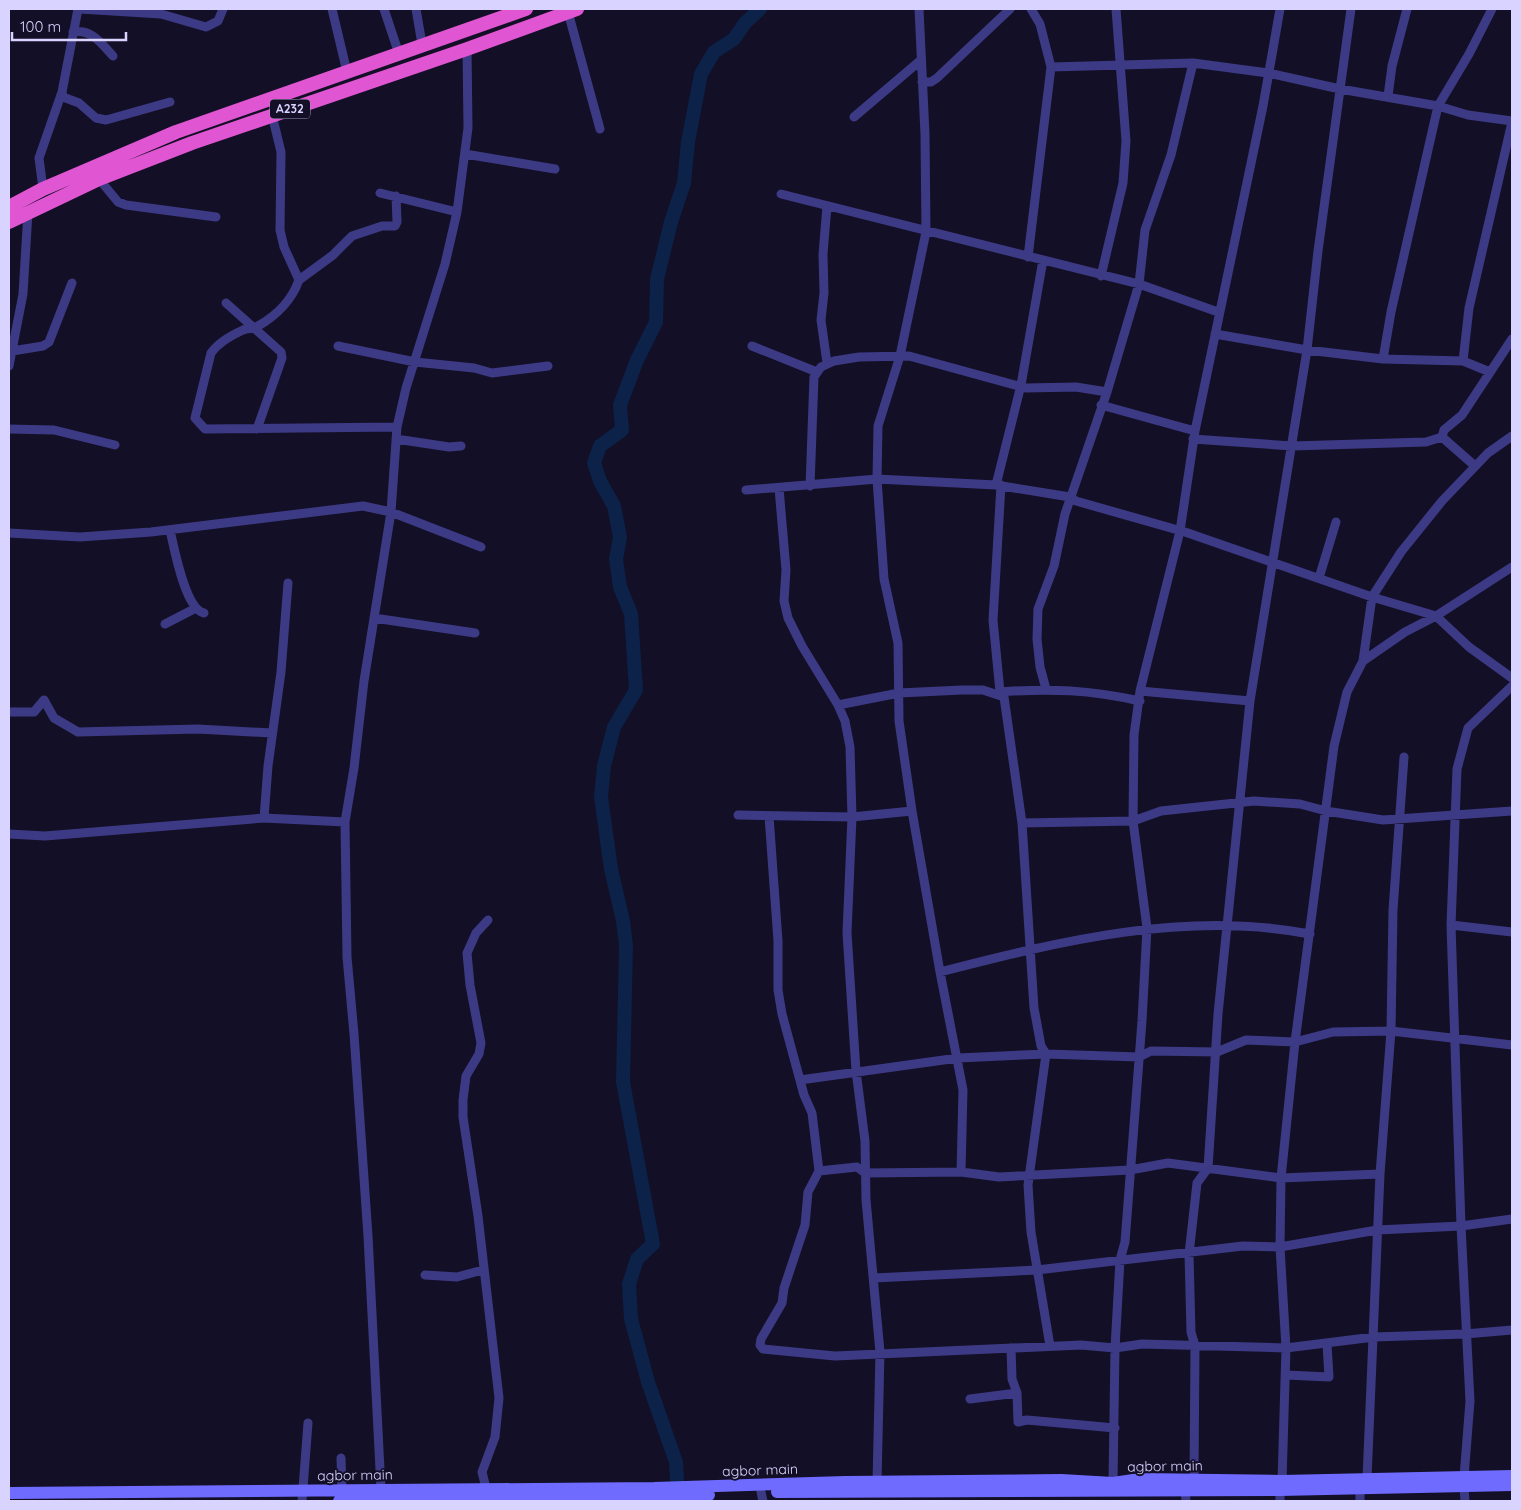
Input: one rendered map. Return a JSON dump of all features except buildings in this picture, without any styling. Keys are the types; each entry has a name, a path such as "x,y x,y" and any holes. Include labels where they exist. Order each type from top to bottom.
{"highway":[{"name":"A232","path":"9,207 43,189 176,132 399,54 422,44 527,9"},
{"path":"527,9 532,24"},
{"name":"A232","path":"9,222 99,179 192,143 467,49 572,10"}],"main road":[{"name":"agbor main","path":"1464,1482 1512,1476"},
{"name":"agbor main","path":"686,1492 762,1497 845,1488 877,1482 1061,1480 1113,1483 1140,1479 1188,1490"},
{"name":"agbor main","path":"341,1496 381,1488 486,1488 654,1492 845,1488 1281,1491 1362,1489 1416,1482 1512,1485"},
{"name":"agbor main","path":"9,1493 537,1500 654,1492"}],"street":[{"path":"43,189 39,158 62,92 79,9 161,14 206,27 218,21 223,9"},
{"path":"332,9 347,72"},
{"path":"384,9 399,54"},
{"path":"416,9 422,44"},
{"path":"919,9 926,232 900,356 878,426 877,480 884,579 898,643 899,721 912,812 963,1090 961,1172"},
{"path":"922,82 931,82 936,78 1010,9"},
{"path":"1028,257 1051,67 1040,24 1031,9"},
{"path":"1101,276 1124,183 1126,142 1122,66 1116,9"},
{"path":"1113,1483 1115,1348 1120,1260 1125,1242 1139,1057 1146,928 1133,821 1132,755 1140,691 1180,531 1194,435 1280,9"},
{"path":"1188,1490 1195,1346 1191,1332 1189,1254 1196,1183 1208,1168 1218,1014 1250,701 1307,350 1351,9"},
{"path":"1388,96 1392,66 1407,9"},
{"path":"1383,359 1390,312 1438,106 1470,54 1492,9"},
{"path":"572,10 600,129"},
{"path":"74,32 83,31 95,36 113,56"},
{"path":"381,1488 368,1236 347,957 345,822 391,512 397,427 406,388 445,264 457,212 468,128 467,49"},
{"path":"854,117 921,60"},
{"path":"1051,67 1193,63 1268,73 1340,89 1438,106 1468,115 1512,121 1469,308 1463,361"},
{"path":"1046,689 1040,666 1037,640 1038,609 1054,566 1070,497 1107,392 1138,284 1144,230 1171,155 1193,63"},
{"path":"62,92 63,97 79,103 96,118 106,120 170,102"},
{"path":"272,115 281,152 280,230 284,247 299,280"},
{"path":"465,154 555,169"},
{"path":"99,179 118,202 126,205 216,217"},
{"path":"380,193 457,212"},
{"path":"781,194 1138,284 1218,312"},
{"path":"396,196 397,222 395,226 382,226 352,236 333,255 299,280 289,299 279,311 254,328 242,330 216,347 211,353 194,414 197,422 205,429 397,427"},
{"path":"827,206 823,254 824,293 821,320 827,363"},
{"path":"9,366 22,294 28,212"},
{"path":"1043,260 1021,385 999,485 993,620 999,680 1022,823 1028,949 1034,1008 1041,1046 1046,1054 1028,1185 1036,1270 1045,1308 1050,1346"},
{"path":"12,351 43,346 49,342 72,283"},
{"path":"226,303 281,352 282,358 257,429"},
{"path":"1215,334 1307,350 1383,359 1463,361 1490,372"},
{"path":"1442,437 1444,430 1462,415 1512,339"},
{"path":"338,346 415,362 474,368 492,373 548,366"},
{"path":"752,346 817,372"},
{"path":"810,486 813,393 817,372 827,363 859,357 900,356 951,366 1028,388 1076,388 1107,392"},
{"path":"1101,405 1194,435 1292,446 1426,442 1442,437"},
{"path":"9,429 54,430 115,445"},
{"path":"1281,1491 1286,1348 1280,1247 1281,1178 1295,1042 1334,746 1347,692 1363,661 1372,598 1400,552 1442,501 1488,452 1512,436"},
{"path":"1442,437 1475,466"},
{"path":"396,439 461,446"},
{"path":"746,490 877,480 999,485 1070,497 1076,501 1180,531 1372,598 1436,616 1470,647 1512,678"},
{"path":"779,488 786,570 784,601 788,618 802,646 838,705 845,721 850,746 852,817 848,933 856,1071 865,1141 880,1352 877,1482"},
{"path":"9,533 80,537 170,530 363,506 391,512 481,547"},
{"path":"1319,578 1336,522"},
{"path":"165,624 200,610 179,570 170,530"},
{"path":"1363,661 1405,632 1436,616 1512,566"},
{"path":"264,818 272,734 281,672 288,582"},
{"path":"374,618 475,633"},
{"path":"982,690 999,680"},
{"path":"1465,1501 1464,1482 1470,1401 1465,1334 1451,924 1457,769 1468,728 1512,686"},
{"path":"838,705 899,693 982,690 1002,695 1046,689 1100,693 1140,701"},
{"path":"1140,691 1250,701"},
{"path":"9,712 34,712 44,700 54,718 78,732 198,728 272,734"},
{"path":"1362,1489 1374,1337 1380,1174 1391,1031 1393,910 1404,757"},
{"path":"1022,823 1133,821 1161,812 1254,801 1300,804 1326,811 1383,820 1512,811"},
{"path":"738,815 852,817 912,812"},
{"path":"769,816 778,941 778,990 782,1014 800,1080 812,1113 819,1171 808,1192 804,1225 784,1288 782,1303 760,1346 763,1349 835,1356 880,1352 1081,1345 1115,1348 1142,1344 1286,1348 1374,1337 1465,1334 1512,1330"},
{"path":"9,834 44,836 264,818 345,822"},
{"path":"486,1488 482,1472 495,1437 499,1398 478,1216 463,1117 463,1100 466,1076 479,1054 481,1043 470,985 467,953 476,933 488,920"},
{"path":"1451,924 1512,932"},
{"path":"940,972 1028,949 1146,928 1227,925 1310,934"},
{"path":"800,1080 958,1058 1046,1054 1139,1057 1151,1051 1217,1052 1246,1040 1295,1042 1332,1032 1391,1031 1512,1045"},
{"path":"819,1171 857,1167 866,1173 961,1172 999,1177 1130,1170 1168,1163 1281,1178 1380,1174"},
{"path":"874,1278 1036,1270 1189,1254 1243,1246 1280,1247 1378,1230 1461,1226 1512,1219"},
{"path":"425,1275 457,1276 483,1270"},
{"path":"1286,1375 1329,1377 1327,1344"},
{"path":"1011,1348 1012,1379 1017,1393 1018,1422 1027,1420 1115,1428"},
{"path":"970,1399 1017,1393"},
{"path":"303,1496 308,1423"},
{"path":"341,1458 341,1496"}],"waterway":[{"path":"678,1498 676,1462 648,1382 631,1319 629,1284 637,1259 653,1244 623,1082 626,945 623,921 611,869 601,797 604,766 614,727 636,690 631,614 620,587 616,559 620,537 614,506 600,481 594,463 600,446 622,430 620,405 637,360 656,322 657,279 671,222 684,183 688,142 701,74 714,52 734,39 745,23 760,9"}]}
